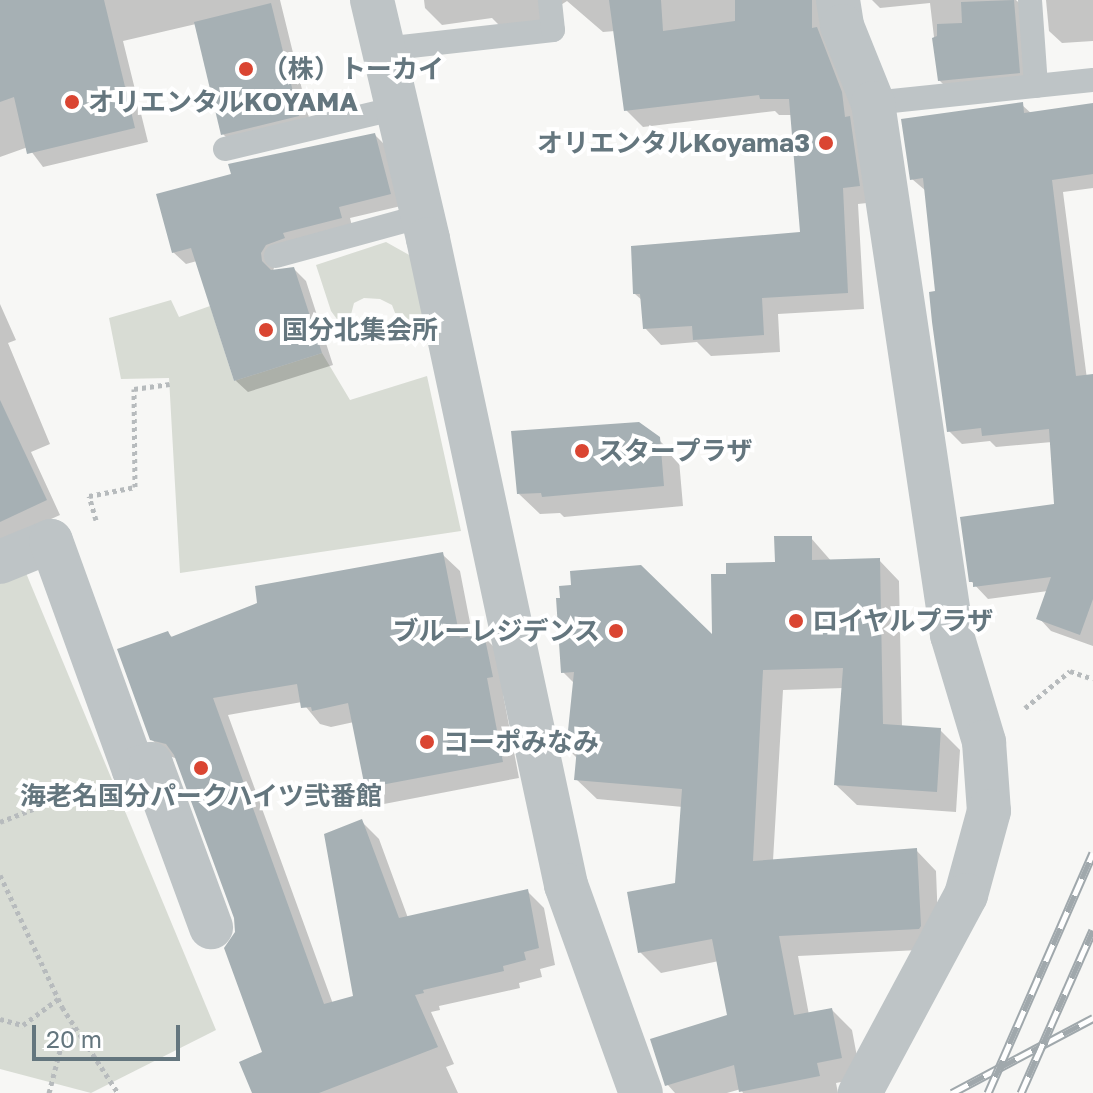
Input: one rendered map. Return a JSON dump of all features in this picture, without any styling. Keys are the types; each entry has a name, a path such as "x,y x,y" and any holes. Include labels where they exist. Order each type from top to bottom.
{"street":[{"path":"372,0 422,216 566,885 641,1093"},
{"path":"838,0 842,26 873,103 952,635 984,742 989,811 966,895 860,1093"},
{"path":"0,562 51,541 134,770 151,764 211,927"}],"lane":[{"path":"384,49 553,30 550,0"},
{"path":"1030,0 1036,86"},
{"path":"873,103 1093,80"},
{"path":"225,149 397,108"},
{"path":"276,256 422,216"}],"path":[{"path":"89,496 135,487 134,389 170,384"},
{"path":"1070,671 1093,679"},
{"path":"0,822 134,770"},
{"path":"0,875 58,999 118,1093"},
{"path":"0,1019 23,1025 58,999"},
{"path":"49,1093 64,1035 76,1028"}],"shaded area":[{"path":"386,242 411,256 425,325 400,326 392,305 380,299 364,298 354,303 348,326 342,326 331,311 316,265"},
{"path":"171,300 179,317 210,306 234,381 322,353 350,400 427,376 461,531 180,573 169,378 121,379 109,318"},
{"path":"26,573 216,1030 91,1093 0,1069 0,584"}],"building":[{"path":"0,0 104,0 135,128 27,154 14,97 0,102"},
{"path":"609,0 661,0 663,31 735,21 735,0 812,0 812,28 817,27 842,92 845,117 850,116 860,186 843,188 848,293 762,298 764,335 693,340 692,326 643,329 640,294 633,294 631,246 800,232 789,99 760,99 759,95 624,111"},
{"path":"1014,0 1020,73 938,81 932,38 937,36 937,24 962,23 961,2"},
{"name":"（株）トーカイ","path":"271,3 299,116 221,135 194,22"},
{"path":"1023,102 1024,113 1093,103 1093,174 1052,180 1076,376 1093,374 1093,599 1080,635 1036,619 1051,577 973,587 973,582 969,582 960,517 1054,504 1049,429 982,436 981,428 947,432 929,292 935,291 923,178 910,180 901,119"},
{"path":"375,133 391,194 339,207 342,218 283,233 285,238 266,245 261,253 262,261 271,270 294,267 322,353 234,381 191,248 172,253 156,194 231,174 228,164"},
{"path":"0,400 47,500 0,522"},
{"name":"スタープラザ","path":"639,422 660,437 664,486 542,497 541,493 517,494 511,431"},
{"path":"774,536 812,536 812,560 880,558 883,724 941,728 937,792 834,785 843,668 763,670 753,861 917,848 921,926 919,929 779,936 794,1015 832,1008 842,1058 817,1063 820,1076 739,1092 734,1065 665,1086 650,1039 727,1015 712,939 638,953 627,892 675,883 682,789 574,780 577,748 566,750 574,672 561,673 556,598 560,598 559,586 571,585 570,571 641,565 712,634 711,574 726,574 726,563 775,562"},
{"path":"443,552 460,638 484,634 493,677 487,678 503,762 365,788 348,703 312,711 311,707 301,708 297,684 213,698 324,1004 353,996 324,834 362,819 399,918 528,889 539,948 524,952 526,960 503,966 504,971 423,990 424,993 415,995 438,1047 319,1093 252,1093 239,1062 262,1052 224,948 235,932 234,918 174,755 166,744 150,740 117,649 168,631 171,637 257,603 255,586"}],"railway":[{"path":"988,1093 1093,853"},
{"path":"1021,1093 1093,930"},
{"path":"952,1093 1093,1018"}],"place":[{"name":"（株）トーカイ","path":"246,69"},
{"name":"オリエンタルKOYAMA","path":"72,102"},
{"name":"オリエンタルKoyama3","path":"826,143"},
{"name":"国分北集会所","path":"266,330"},
{"name":"スタープラザ","path":"582,451"},
{"name":"ロイヤルプラザ","path":"796,621"},
{"name":"ブルーレジデンス","path":"616,631"},
{"name":"コーポみなみ","path":"427,742"},
{"name":"海老名国分パークハイツ弐番館","path":"201,768"}]}
